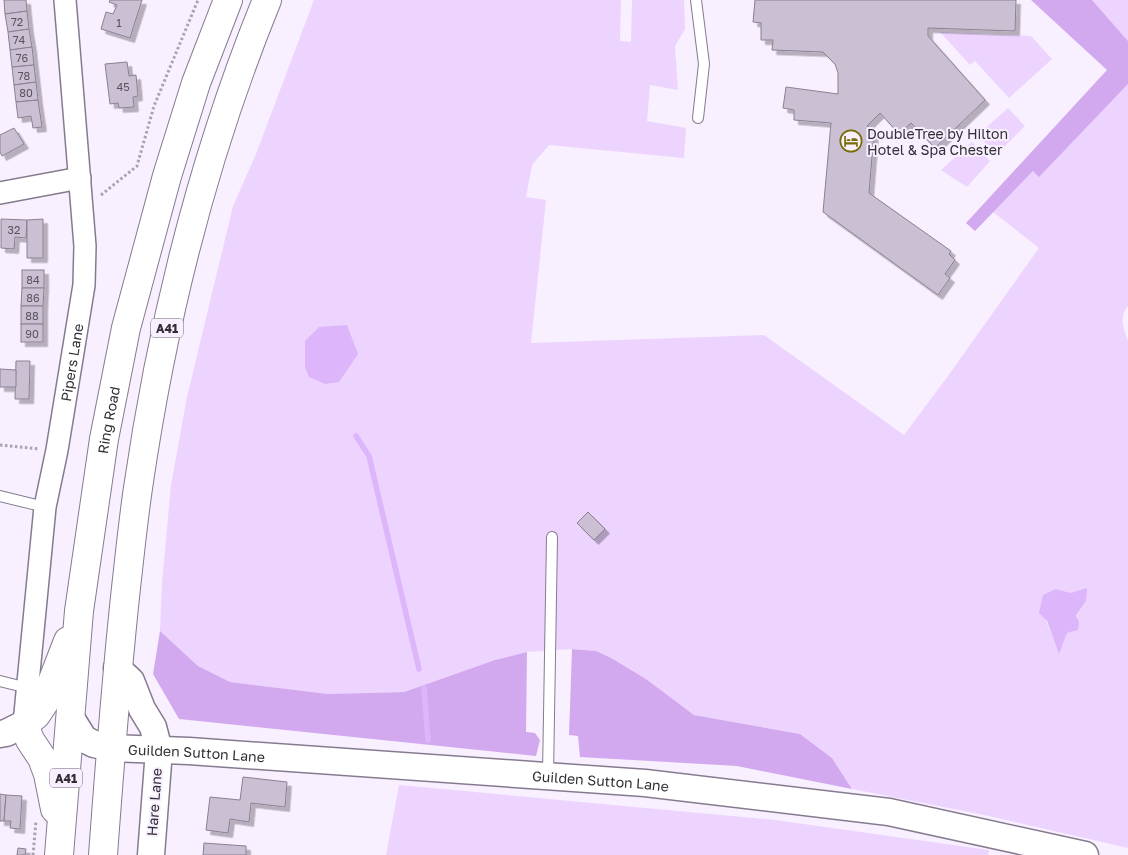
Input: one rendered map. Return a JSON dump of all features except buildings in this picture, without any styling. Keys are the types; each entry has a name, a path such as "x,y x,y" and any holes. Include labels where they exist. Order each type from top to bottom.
{"highway":[{"name":"Ring Road","path":"60,846 79,611 104,440 126,328 167,176 196,83 228,0"},
{"name":"A41","path":"103,855 117,668 138,489 156,379 178,278 217,139 267,0"},
{"path":"60,846 48,774 42,758 30,740 12,729 36,715 44,703 79,611"}],"street":[{"name":"Pipers Lane","path":"12,729 28,688 45,507 57,450 84,285 85,246 83,209 65,0"},
{"path":"0,192 80,178"},
{"path":"117,668 131,681 142,709 153,728 159,750"},
{"name":"Guilden Sutton Lane","path":"71,718 84,738 94,744 111,748 645,783 889,812 1085,855"},
{"name":"Hare Lane","path":"151,855 159,750"}],"lane":[{"path":"696,0 704,64 698,118"},
{"path":"0,496 45,507"},
{"path":"548,776 552,538"},
{"path":"0,681 28,688"}],"path":[{"path":"83,209 137,166 154,106 198,0"},
{"path":"0,445 57,450"}],"shaded area":[{"path":"314,0 621,0 620,41 631,42 632,0 684,0 685,29 675,46 678,90 650,85 647,121 686,128 684,158 549,145 532,165 526,197 546,200 531,343 764,335 904,435 1039,248 993,212 1033,171 1039,176 1128,84 1128,306 1123,318 1123,327 1128,341 1128,848 989,816 852,789 832,758 800,734 694,715 646,679 596,651 572,649 527,652 495,660 404,692 328,694 230,682 198,666 160,631 162,583 171,485 187,397 233,206 256,154","holes":["1056,589 1071,593 1086,601 1067,633 1059,653 1046,621"]},
{"path":"1031,0 1092,0 1128,41 1128,84 1039,177 1033,171 975,231 966,223 1107,70"},
{"path":"1092,0 1128,0 1128,41"},
{"path":"940,32 1031,36 1052,59 1009,98 975,61 970,65"},
{"path":"1008,108 1025,126 996,155 978,135"},
{"path":"972,142 990,161 967,187 941,170"},
{"path":"347,325 358,354 339,382 325,384 309,377 305,367 305,341 319,327"},
{"path":"1087,588 1086,601 1076,616 1079,622 1078,630 1067,633 1059,654 1047,621 1039,613 1043,595 1056,589 1071,593"},
{"path":"160,631 198,666 230,682 328,694 404,692 495,660 527,652 526,732 535,733 540,740 536,756 179,719 153,674"},
{"path":"572,649 596,651 611,658 646,679 694,715 800,734 832,758 852,789 737,766 580,757 578,736 569,735"},
{"path":"399,785 775,820 989,850 988,855 386,855"}],"waterway":[{"path":"356,436 369,456 419,669"},
{"path":"424,688 428,740"}],"place":[{"name":"DoubleTree by Hilton Hotel & Spa Chester","path":"851,141"}]}
